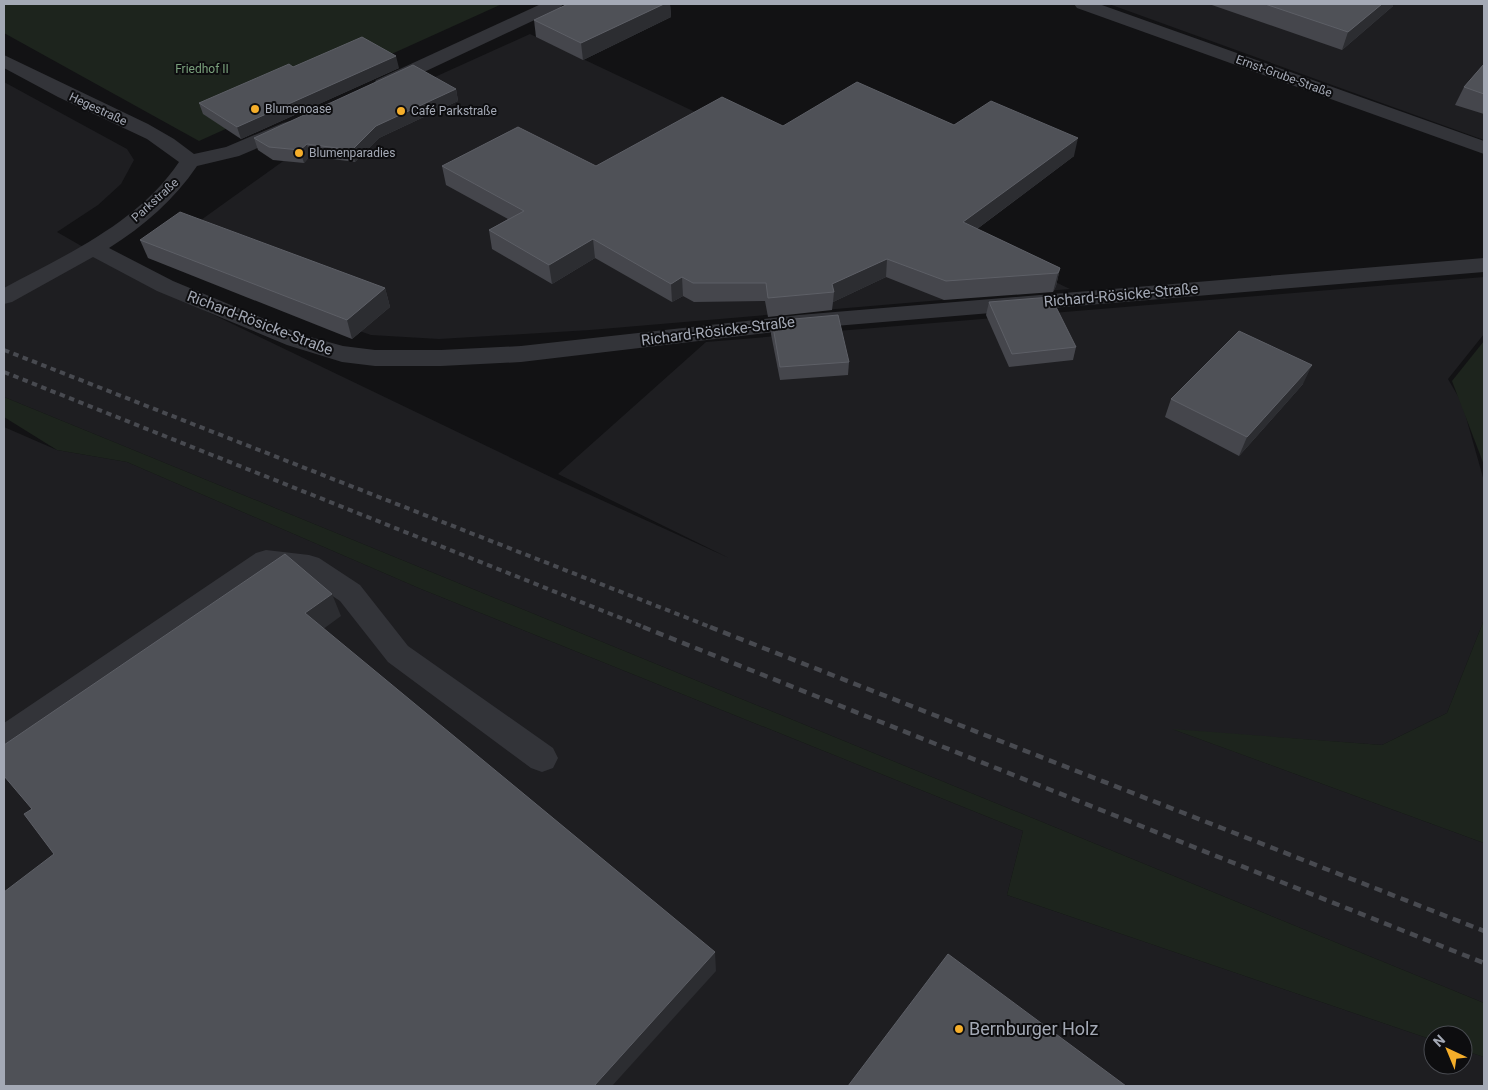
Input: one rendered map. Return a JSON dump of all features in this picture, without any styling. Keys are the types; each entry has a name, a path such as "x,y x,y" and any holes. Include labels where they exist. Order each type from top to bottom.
{"street":[{"path":"365,92 554,4"},
{"name":"Ernst-Grube-Straße","path":"1083,4 1484,148"},
{"name":"Hegestraße","path":"4,60 55,89 140,128 176,148 190,161"},
{"path":"190,161 232,152 305,120"},
{"name":"Parkstraße","path":"4,297 110,237 158,201 172,188 190,161"},
{"name":"Richard-Rösicke-Straße","path":"92,248 159,282 295,340 342,354 385,358 441,358 521,354 799,322 1484,265"},
{"path":"4,740 266,561 309,566 350,593 398,654 542,758"}],"shaded area":[{"path":"1109,4 1484,4 1484,140"},
{"path":"530,34 1070,289 590,330 439,339 371,335 148,258 342,119"},
{"path":"4,82 127,149 134,160 121,184 98,205 57,232 139,279 555,479 729,558 558,474 706,342 1484,277 1484,334 1448,379 1462,403 1484,481 1484,620 1447,713 1382,745 1175,730 1484,843 1484,1003 4,397"},
{"path":"4,427 57,450 127,462 421,589 1023,831 1007,895 1423,1037 1423,1075 1473,1075 1473,1053 1484,1057 1484,1086 4,1086"}],"green space":[{"name":"Friedhof II","path":"4,4 502,4 199,141 4,33"},
{"path":"1484,341 1484,465 1452,381"},
{"path":"4,397 1484,1003 1484,1057 1473,1053 1473,1025 1423,1025 1423,1037 1007,895 1023,831 421,589 127,462 57,450 4,417"},
{"path":"1484,620 1484,843 1172,729 1382,745 1447,713"}],"building":[{"path":"568,4 664,4 581,43 534,20"},
{"path":"1265,4 1382,4 1348,32"},
{"path":"362,37 396,56 237,127 199,103 289,64 293,67"},
{"path":"1484,64 1484,94 1464,87"},
{"path":"413,65 456,89 376,126 352,150 307,144 300,150 269,147 254,138"},
{"path":"857,82 954,125 991,101 1078,138 963,222 1060,268 1058,273 946,281 887,259 832,284 834,292 768,298 766,283 693,283 682,277 671,284 593,239 549,265 489,230 524,211 442,166 518,127 596,166 722,97 783,126"},
{"path":"180,212 385,288 347,320 140,240"},
{"path":"1051,297 1076,347 1012,354 989,302"},
{"path":"838,315 849,362 780,367 772,321"},
{"path":"1239,331 1312,365 1247,437 1171,399"},
{"path":"285,554 332,594 305,613 715,952 594,1086 4,1086 4,892 54,854 24,814 32,809 4,776 4,745"},
{"name":"Bernburger Holz","path":"948,954 1126,1086 848,1086"}],"railway":[{"path":"4,350 713,628"},
{"path":"4,372 646,628"},
{"path":"643,627 1484,963"},
{"path":"710,627 1484,931"}],"place":[{"name":"Blumenoase","path":"255,109"},
{"name":"Café Parkstraße","path":"401,111"},
{"name":"Blumenparadies","path":"299,153"},
{"name":"Bernburger Holz","path":"959,1029"}]}
